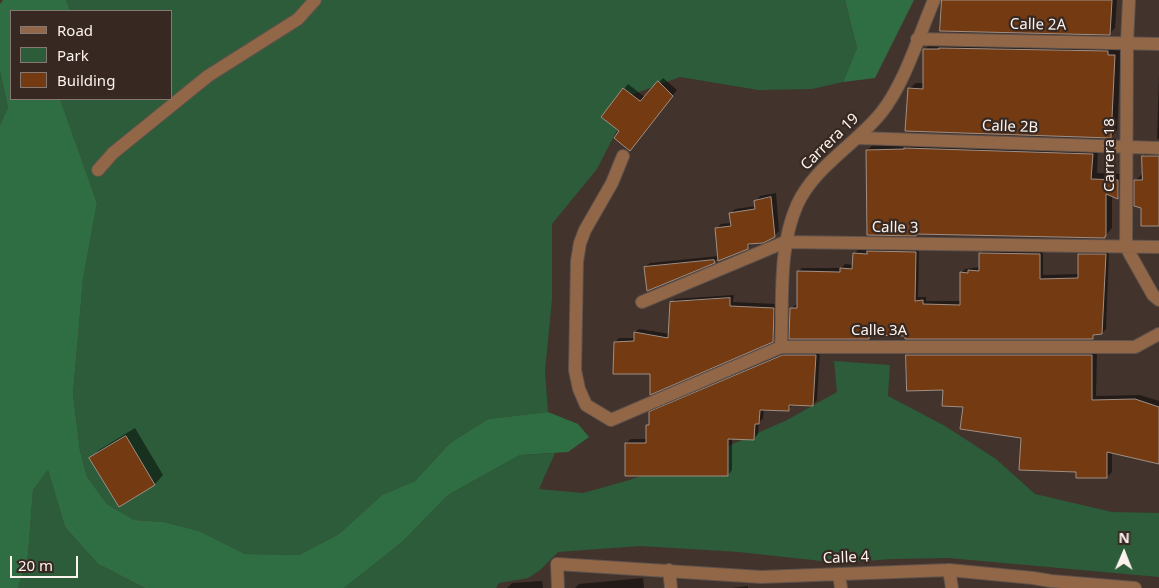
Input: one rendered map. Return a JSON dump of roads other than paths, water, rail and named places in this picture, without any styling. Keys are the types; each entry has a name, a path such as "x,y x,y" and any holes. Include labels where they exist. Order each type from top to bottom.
{"street":[{"path":"98,170 113,153 208,76 298,19 315,0"},
{"name":"Carrera 19","path":"781,347 785,242 797,205 808,186 831,162 859,138 882,112 900,83 934,0"},
{"name":"Carrera 18","path":"1129,0 1126,248 1153,295 1159,300"},
{"name":"Calle 2A","path":"917,40 1159,44"},
{"name":"Calle 2B","path":"859,138 1159,148"},
{"name":"Calle 3A","path":"622,156 612,183 585,230 580,243 577,261 576,370 579,389 586,405 611,420 781,347 1135,347 1159,334"},
{"name":"Calle 3","path":"642,302 785,242 1159,247"},
{"name":"Calle 4","path":"558,588 557,564 669,570 762,582 839,574 949,570 1033,578 1051,585 1135,588"},
{"path":"669,570 671,588"},
{"path":"949,570 952,588"},
{"path":"839,574 841,588"}]}
